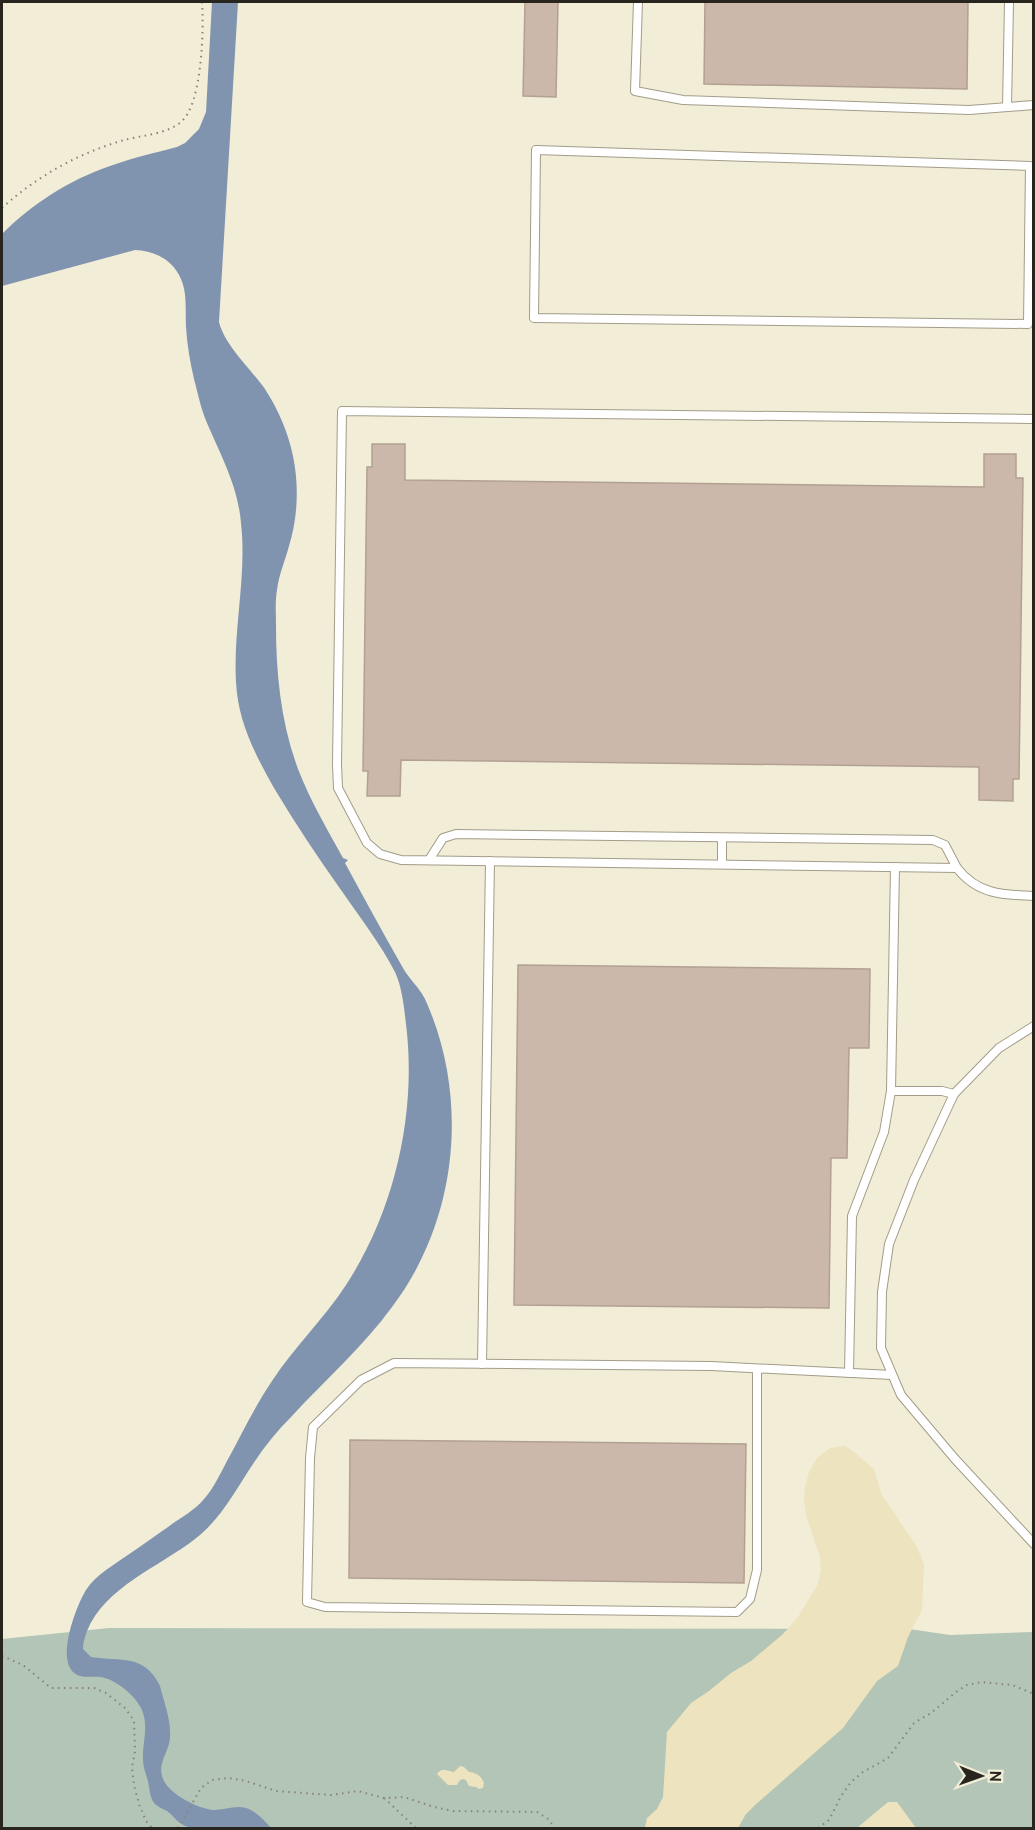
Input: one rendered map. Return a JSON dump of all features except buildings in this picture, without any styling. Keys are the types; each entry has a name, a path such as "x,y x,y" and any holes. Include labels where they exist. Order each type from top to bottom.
{"lane":[{"path":"638,2 635,91 684,100 969,110 1034,105"},
{"path":"1007,107 1009,2"},
{"path":"536,150 1030,166 1032,182 1028,324 534,318 536,150"},
{"path":"957,867 401,860 380,854 368,843 338,788 342,411 1034,419"},
{"path":"429,860 443,838 456,834 933,840 945,845 967,880 986,890 1006,895 1034,896"},
{"path":"722,838 722,864"},
{"path":"482,1364 490,861"},
{"path":"849,1373 852,1216 884,1132 891,1091 895,867"},
{"path":"1034,1026 999,1048 954,1094 914,1180 889,1244 882,1292 881,1348 901,1395 1034,1544"},
{"path":"891,1091 942,1091 954,1094"},
{"path":"757,1369 757,1570 750,1599 737,1612 325,1606 307,1602 310,1458 313,1427 361,1380 394,1363 711,1366 892,1375"}],"path":[{"path":"2,207 36,181 74,160 121,141 167,129 181,122 190,111 196,95 202,2"},
{"path":"2,1656 23,1665 51,1688 94,1688 106,1693 126,1709 134,1721 135,1751 132,1768 134,1785 146,1821 152,1828"},
{"path":"818,1828 829,1820 851,1782 863,1772 888,1758 914,1723 967,1685 981,1682 998,1683 1012,1685 1034,1694"},
{"path":"178,1828 201,1788 212,1780 228,1778 246,1781 276,1791 331,1795 358,1791 384,1798 404,1797 453,1811 537,1812 548,1819 555,1828"},
{"path":"384,1798 416,1828"}],"green space":[{"path":"109,1628 909,1629 950,1635 1033,1632 1033,1828 2,1828 2,1639"}],"sand":[{"path":"845,1446 874,1469 882,1495 917,1547 924,1565 922,1610 908,1637 898,1666 877,1681 843,1728 755,1805 746,1814 738,1828 645,1828 647,1818 657,1809 663,1797 667,1732 691,1703 751,1661 783,1634 798,1617 818,1584 821,1570 820,1557 806,1515 805,1487 809,1472 817,1458 830,1448"},
{"path":"460,1766 480,1776 484,1783 483,1788 469,1786 463,1779 457,1785 448,1785 437,1774 443,1770 454,1772"},
{"path":"888,1802 897,1802 916,1828 857,1828"}],"water":[{"path":"212,2 238,2 219,322 227,340 265,389 278,413 291,447 295,467 297,501 294,524 276,594 278,680 287,734 298,769 319,814 343,858 348,860 345,863 403,968 425,999 439,1037 448,1077 452,1117 450,1158 443,1197 431,1236 414,1273 392,1307 356,1350 271,1439 213,1523 195,1539 134,1579 106,1602 95,1616 84,1640 83,1649 91,1657 131,1661 147,1668 154,1675 160,1686 170,1730 161,1771 170,1788 184,1799 207,1809 246,1808 257,1814 271,1828 188,1827 155,1804 143,1763 145,1723 142,1710 125,1689 112,1681 100,1677 82,1676 73,1672 69,1665 67,1644 73,1619 92,1582 191,1511 208,1495 266,1391 290,1356 346,1285 363,1256 378,1225 389,1193 405,1125 409,1057 402,997 395,972 389,961 274,788 260,763 244,724 237,697 236,682 236,642 242,563 239,509 233,484 198,396 188,346 185,294 179,275 166,260 148,252 135,250 2,286 2,234 26,213 52,194 80,178 118,163 177,147 185,143 199,129 206,112"}]}
